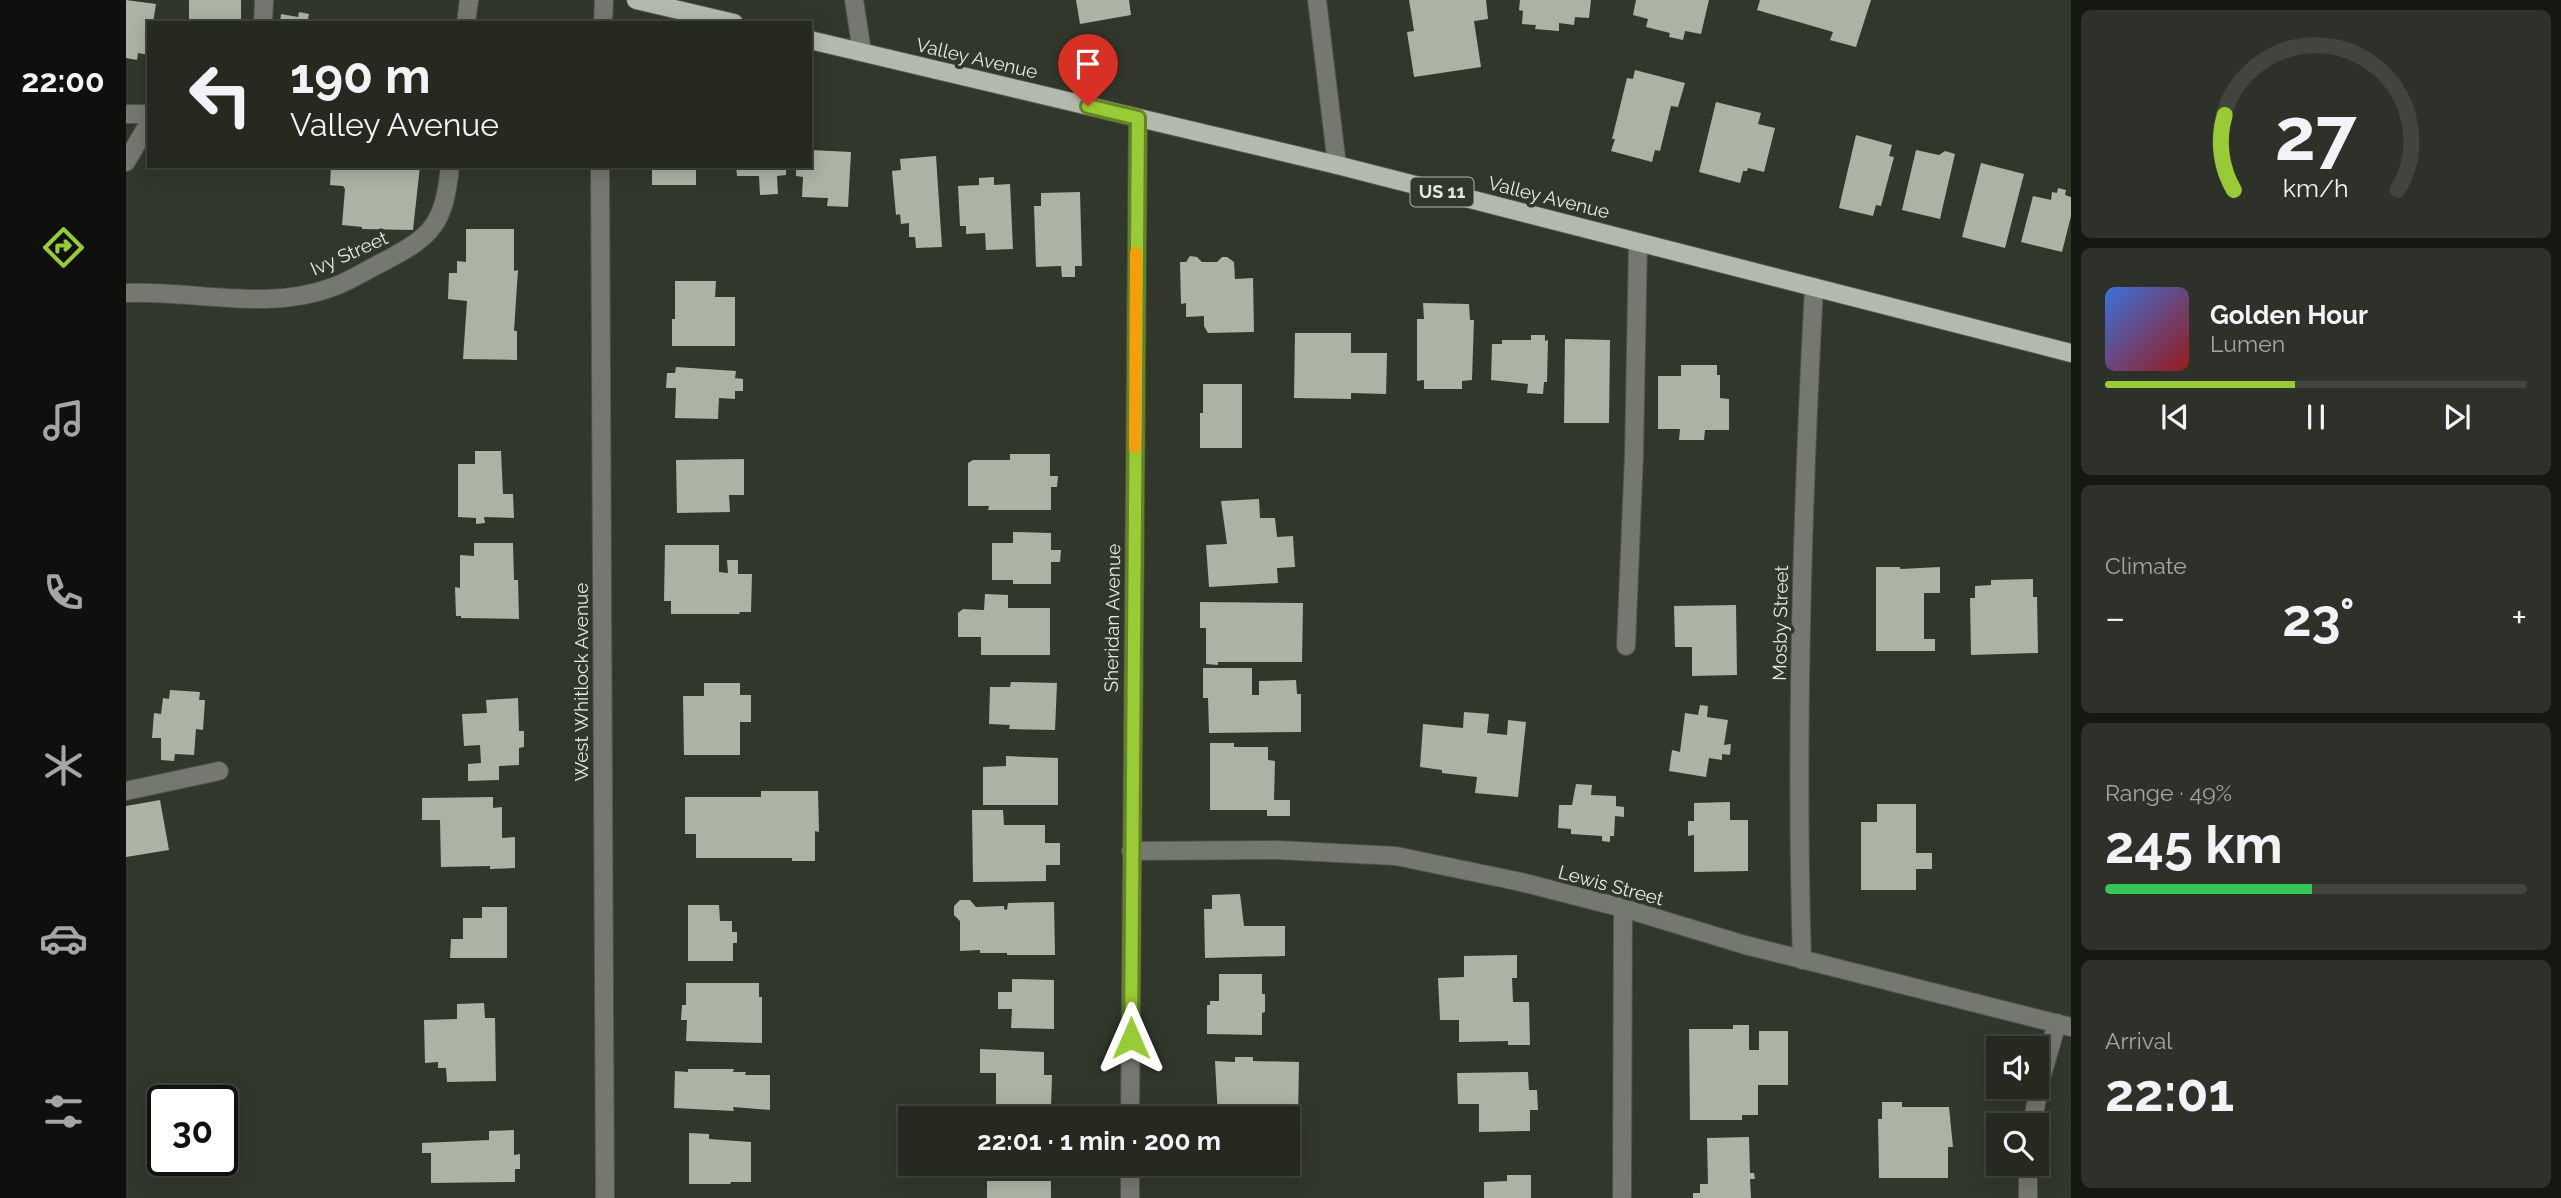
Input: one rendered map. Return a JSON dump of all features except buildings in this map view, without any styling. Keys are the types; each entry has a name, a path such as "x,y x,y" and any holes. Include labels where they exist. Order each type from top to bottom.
{"main road":[{"path":"636,0 725,21"},
{"name":"Valley Avenue","path":"812,40 1337,165 2071,353"}],"street":[{"path":"263,21 264,0"},
{"path":"466,21 469,0"},
{"path":"603,21 604,0"},
{"path":"854,0 862,52"},
{"path":"1317,0 1337,165"},
{"path":"126,114 147,114"},
{"name":"Sheridan Avenue","path":"1130,1106 1138,118"},
{"path":"126,162 147,126"},
{"name":"Ivy Street","path":"126,293 256,300 299,296 334,287 422,240 437,221 447,199 450,168"},
{"name":"West Whitlock Avenue","path":"600,168 605,1198"},
{"path":"1626,646 1634,456 1638,242"},
{"name":"Mosby Street","path":"1802,960 1799,852 1800,622 1814,287"},
{"path":"126,791 219,771"},
{"name":"Lewis Street","path":"1131,851 1278,850 1396,856 1521,882 1623,908 1802,960 2064,1025"},
{"path":"1622,1198 1623,908"},
{"path":"2034,1113 2040,1082 2064,1025"},
{"path":"1130,1176 1130,1198"},
{"path":"2028,1176 2028,1198"}],"slow traffic":[{"path":"1135,447 1136,253"}],"route":[{"path":"1088,106 1138,118 1131,1038"}]}
